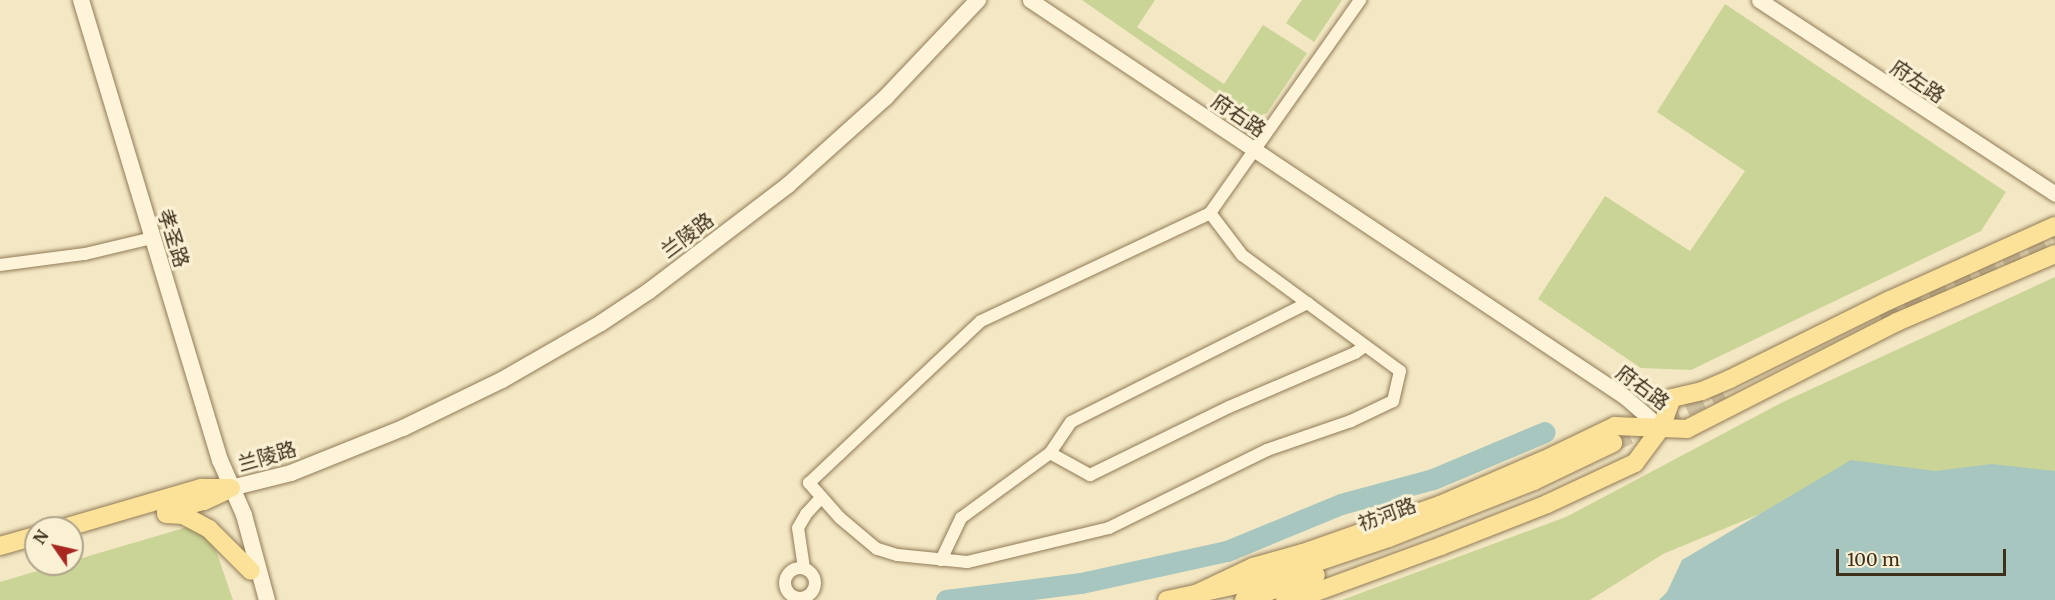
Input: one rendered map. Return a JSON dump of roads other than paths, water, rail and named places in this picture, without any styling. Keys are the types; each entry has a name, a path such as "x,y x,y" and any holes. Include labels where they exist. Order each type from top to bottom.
{"main road":[{"name":"孝圣路","path":"81,0 152,238 231,488 259,600"},
{"name":"孝圣路","path":"89,0 228,458 231,488 244,515 267,600"},
{"name":"兰陵路","path":"231,488 254,473 354,436 444,396 595,314 642,282 789,169 878,90 963,0"},
{"name":"兰陵路","path":"231,488 291,473 403,428 502,380 601,323 649,291 788,185 886,97 978,0"},
{"path":"1285,600 1305,596 1441,546 1547,504 1635,463 1662,428 1672,398 1702,391 1730,379 1890,300 2055,226"},
{"path":"1194,595 1253,567 1303,553 1440,505 1545,460 1615,426 1687,429 1897,322 2055,254"},
{"name":"祊河路","path":"1167,600 1273,577 1389,538 1615,447 1461,523 1244,600"},
{"path":"84,522 201,488 231,488"},
{"path":"84,534 204,501 231,488"},
{"path":"156,514 183,514 209,529 251,571"},
{"path":"0,546 24,539"},
{"path":"0,557 24,550"}],"street":[{"name":"府右路","path":"1030,0 1474,292 1634,390 1662,428"},
{"name":"府右路","path":"1041,0 1257,148"},
{"path":"1210,213 1242,255 1400,372 1393,401 1351,421 1267,450 1109,528 967,562 897,555 877,549 840,518 809,483 981,321 1210,213 1360,0"},
{"name":"府左路","path":"1759,0 1951,129 2055,194"},
{"name":"府左路","path":"1769,0 1954,124 2055,186"},
{"path":"0,265 85,254 152,238"},
{"path":"941,560 961,518 1050,453 1071,422 1308,303"},
{"path":"1050,453 1090,475 1229,407 1355,353 1365,346"},
{"path":"804,568 798,528 806,514 822,497"}],"water":[{"path":"1851,460 1935,471 1992,464 2055,471 2055,600 1659,600 1667,592 1682,560"}],"waterway":[{"path":"946,600 1081,583 1227,551 1341,504 1433,479 1545,432"}],"tunnel":[{"path":"1879,314 2055,237"},
{"path":"1613,443 1722,390"}]}
